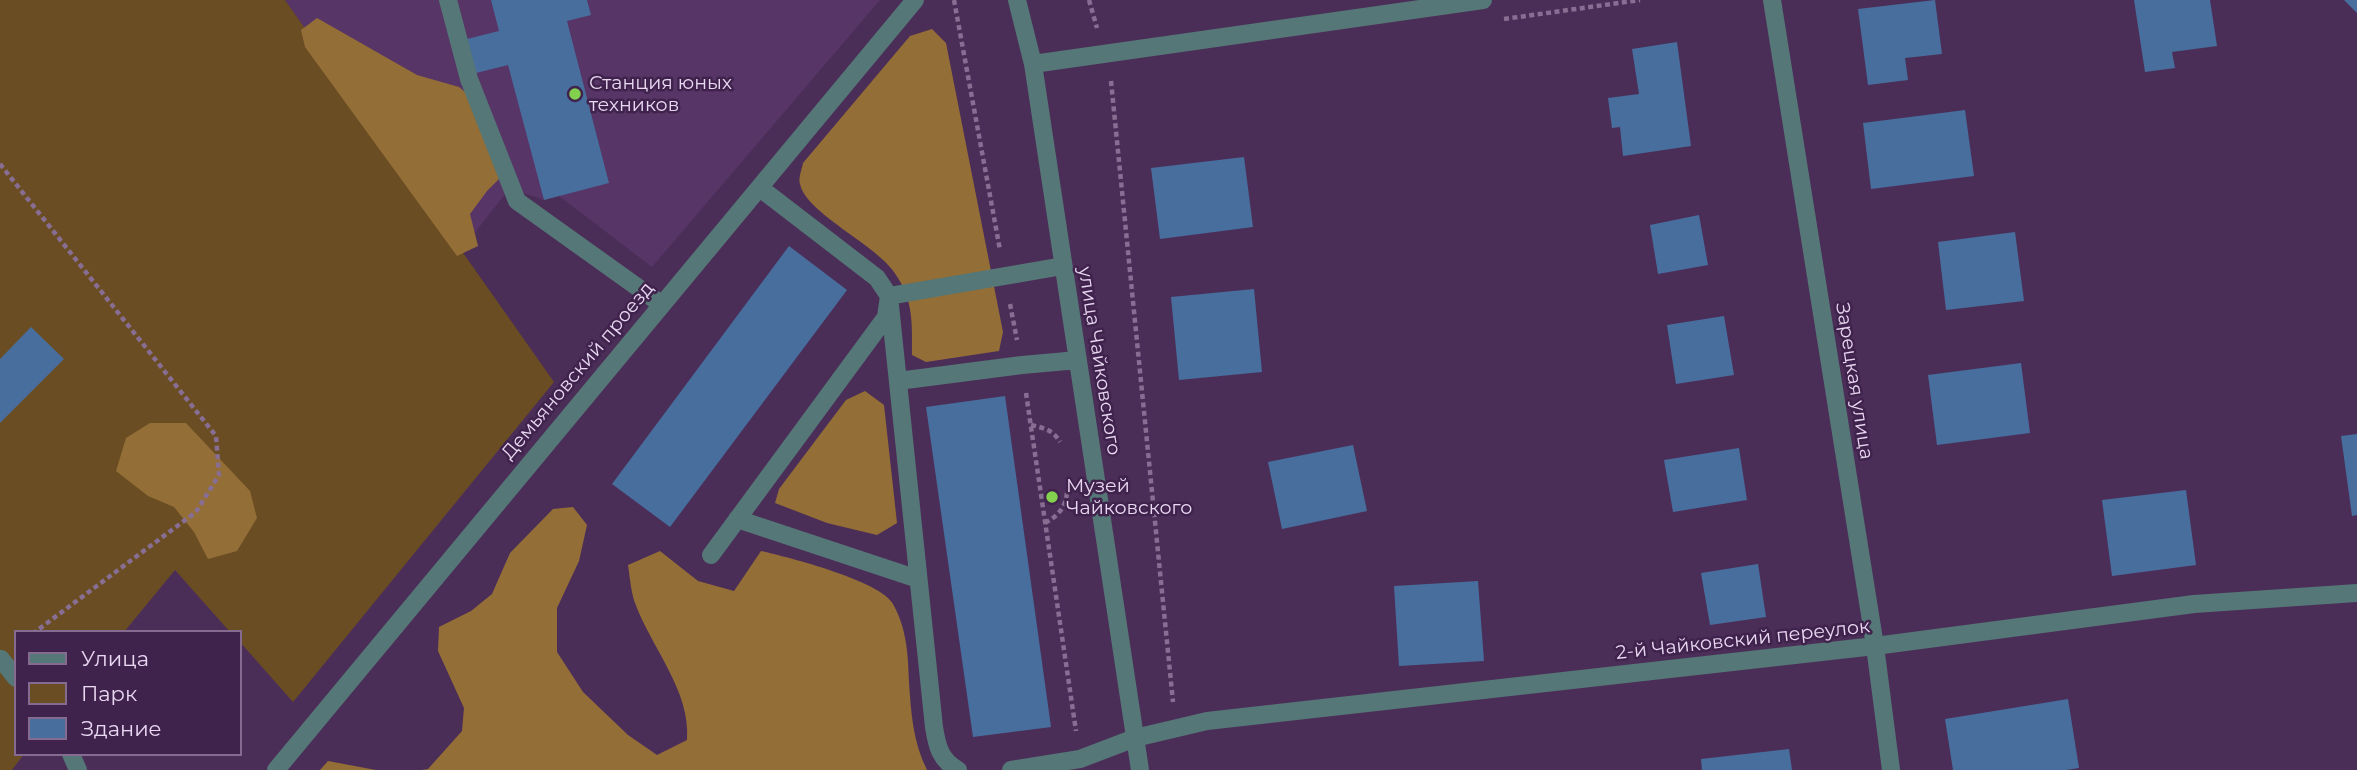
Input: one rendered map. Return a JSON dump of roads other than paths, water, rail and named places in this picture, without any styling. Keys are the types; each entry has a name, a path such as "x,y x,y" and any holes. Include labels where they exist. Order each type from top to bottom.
{"street":[{"path":"447,0 469,79 517,201 661,304"},
{"name":"Демьяновский проезд","path":"275,770 915,0"},
{"name":"улица Чайковского","path":"1017,0 1033,64 1140,770"},
{"path":"1033,64 1483,0"},
{"name":"Зарецкая улица","path":"1772,0 1875,646 1891,770"},
{"path":"760,188 877,278 889,296 938,750 949,765 958,770"},
{"path":"889,296 1063,266"},
{"path":"711,555 886,317 889,296"},
{"path":"898,381 1078,360"},
{"path":"737,519 918,579"},
{"name":"2-й Чайковский переулок","path":"1011,770 1080,760 1135,738 1207,721 1875,646 2194,604 2357,593"},
{"path":"1,659 14,675"}],"place":[{"name":"Станция юных техников","path":"575,94"},
{"name":"Музей Чайковского","path":"1052,497"}]}
